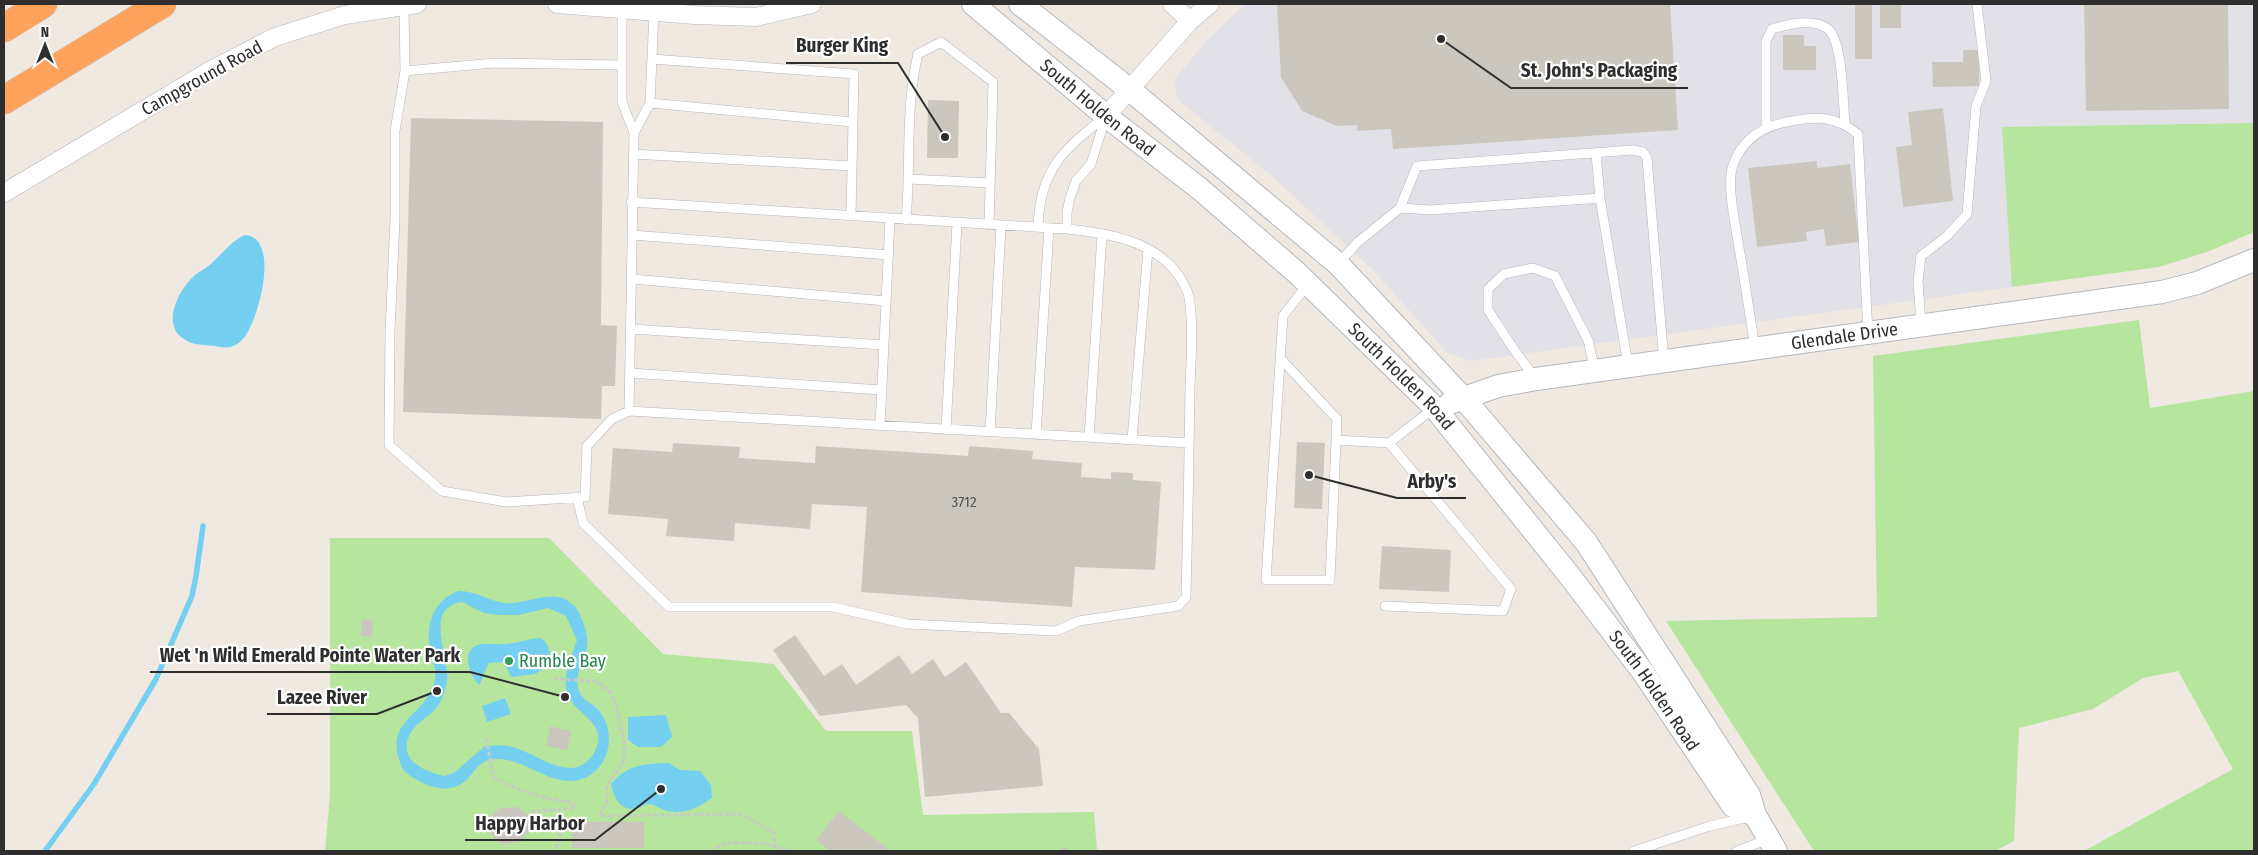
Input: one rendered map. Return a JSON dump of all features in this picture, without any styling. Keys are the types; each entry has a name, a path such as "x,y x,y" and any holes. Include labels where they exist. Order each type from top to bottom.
{"highway":[{"path":"4,28 44,4"},
{"path":"4,100 162,4"}],"street":[{"path":"557,4 654,12 756,17 812,4"},
{"name":"South Holden Road","path":"973,4 1106,116 1200,189 1308,284 1434,407 1569,575 1643,672 1733,806 1755,816"},
{"name":"South Holden Road","path":"1020,4 1129,89 1338,264 1464,399 1586,542 1749,795 1755,816 1773,845"},
{"path":"1172,4 1190,21"},
{"path":"1106,116 1190,21 1210,4"},
{"name":"Campground Road","path":"4,193 211,70 275,37 345,15 411,5"},
{"name":"Glendale Drive","path":"1434,407 1464,399 1498,386 1536,379 2162,292 2197,283 2254,260"}],"lane":[{"path":"1921,326 1918,281 1921,256 1947,236 1967,214 1976,106 1986,81 1977,4"},
{"path":"411,5 405,71 395,131 395,220 390,331 389,445 442,491 506,502 585,497 587,446 612,419 629,411 1189,443"},
{"path":"622,9 620,65 622,102 634,133 629,411"},
{"path":"634,133 650,103 654,12"},
{"path":"1766,128 1766,41 1772,29 1786,24 1817,23 1829,30 1834,36 1838,49 1845,124"},
{"path":"906,220 910,179 911,82 918,54 941,42 993,82 989,225"},
{"path":"652,59 854,74 851,216"},
{"path":"405,71 494,63 620,65"},
{"path":"650,103 853,122"},
{"path":"1038,227 1040,197 1054,164 1070,144 1106,116"},
{"path":"1067,229 1067,212 1070,198 1076,181 1090,164 1106,116"},
{"path":"1756,349 1732,188 1733,165 1750,137 1772,125 1812,117 1845,124 1858,134 1868,334"},
{"path":"1338,264 1358,242 1400,208 1417,166 1633,150 1643,152 1648,158 1664,362"},
{"path":"1596,153 1600,198 1628,366"},
{"path":"633,154 852,166"},
{"path":"910,179 990,183"},
{"path":"1400,208 1430,210 1600,198"},
{"path":"577,497 583,523 669,607 833,607 907,624 1056,631 1079,621 1178,606 1186,597 1191,346 1188,293 1179,276 1168,264 1148,249 1121,238 1067,229 632,202"},
{"path":"880,426 890,218"},
{"path":"946,430 957,223"},
{"path":"990,432 1001,226"},
{"path":"1036,435 1049,228"},
{"path":"1089,438 1102,234"},
{"path":"632,235 889,255"},
{"path":"1132,440 1148,249"},
{"path":"1536,379 1488,310 1488,289 1504,274 1534,268 1555,276 1588,340 1595,371"},
{"path":"632,280 886,301"},
{"path":"1280,358 1337,420 1330,580 1266,580 1280,358 1283,316 1308,284"},
{"path":"631,329 884,345"},
{"path":"630,373 882,390"},
{"path":"1336,440 1389,444 1434,407"},
{"path":"1385,606 1503,611 1511,589 1389,444"},
{"path":"1634,851 1710,826 1755,816"},
{"path":"1737,851 1773,845"}],"path":[{"path":"554,679 597,681 610,692 621,722 624,761 607,785 607,800 600,816 742,814 774,833 776,846"},
{"path":"486,739 494,778 510,786 555,801 572,802 575,808 532,812 533,823 562,823 556,851"},
{"path":"710,851 727,843 762,843 791,851"}],"shaded area":[{"path":"1245,4 2254,4 2254,123 2003,127 2012,287 1472,361 1447,353 1375,272 1274,178 1177,99 1175,79 1207,40"}],"green space":[{"path":"2254,123 2254,232 2207,252 2159,267 2012,287 2002,127"},
{"path":"2139,320 2150,408 2254,391 2254,851 2084,851 2233,769 2178,671 2143,678 2093,709 2019,728 2014,841 1995,851 1814,851 1666,621 1877,617 1873,356"},
{"path":"330,538 549,538 663,654 774,664 826,731 912,731 923,815 1094,812 1097,851 325,851 330,795"}],"water":[{"path":"245,235 256,240 262,250 264,266 259,302 247,333 240,342 228,347 189,342 180,336 174,328 174,309 177,299 195,275 211,264 235,241"},
{"path":"459,591 473,593 506,603 543,597 557,597 564,599 575,607 580,614 584,626 587,643 578,677 578,686 583,697 600,712 608,729 608,748 601,765 595,772 574,781 562,780 514,762 502,759 489,760 481,764 464,782 457,786 440,788 424,783 403,770 397,753 397,740 400,729 423,704 435,680 435,668 429,640 430,622 438,606 450,595","holes":["462,602 484,613 518,615 548,608 566,616 577,640 567,670 566,688 569,697 595,726 598,734 598,744 592,756 584,764 573,768 556,766 524,751 505,746 485,746 455,772 445,776 427,770 412,761 406,747 408,738 414,728 437,707 446,687 447,674 441,632 441,621 444,612 451,606"]},
{"name":"Rumble Bay","path":"541,638 550,653 550,665 535,674 511,677 504,662 489,663 479,685 475,680 469,668 468,655 475,646"},
{"path":"505,698 511,714 487,722 482,706"},
{"path":"666,715 672,737 661,747 638,747 628,740 628,717"},
{"path":"669,763 680,770 700,771 711,785 712,798 690,810 677,812 664,810 650,804 629,809 618,802 611,784 617,777 637,766"}],"building":[{"path":"1277,4 1670,4 1678,130 1393,149 1391,129 1357,131 1357,125 1337,126 1302,111 1281,77"},
{"path":"1855,4 1872,4 1872,59 1855,59"},
{"path":"1880,4 1901,4 1901,28 1880,28"},
{"path":"2084,4 2228,4 2229,109 2086,111"},
{"path":"1783,35 1804,35 1804,46 1816,46 1816,70 1783,70"},
{"path":"1963,50 1979,50 1979,86 1933,87 1932,62 1963,62"},
{"path":"928,100 959,101 958,158 927,158"},
{"path":"1943,108 1953,201 1903,207 1896,147 1912,145 1908,112"},
{"path":"411,118 603,122 601,325 617,326 615,386 602,386 601,419 403,412"},
{"path":"1817,161 1817,168 1850,164 1859,242 1826,246 1824,229 1806,232 1807,241 1757,247 1748,168"},
{"path":"1297,442 1325,443 1322,509 1294,508"},
{"path":"673,443 740,447 739,458 815,463 816,446 968,456 969,446 1033,451 1032,459 1082,463 1081,477 1111,479 1111,472 1133,473 1133,480 1161,482 1155,570 1075,567 1072,607 861,592 867,507 812,504 810,529 735,523 734,541 666,536 668,519 608,514 613,448 672,452"},
{"path":"1382,546 1451,550 1449,592 1379,589"},
{"path":"362,619 373,620 372,637 361,636"},
{"path":"795,635 824,676 842,664 856,685 899,655 912,674 933,659 945,677 966,662 1001,713 1009,713 1039,749 1043,786 925,797 918,718 906,705 820,716 773,650"},
{"path":"550,726 571,731 567,750 546,746"},
{"path":"517,807 527,813 529,831 520,842 501,844 491,835 490,818 499,808"},
{"path":"839,811 891,851 831,851 816,840"},
{"path":"572,822 644,822 644,848 572,848"},
{"path":"1064,846 1070,851 1060,851"}],"waterway":[{"path":"45,851 94,784 156,679 192,596 203,526"}],"place":[{"name":"St. John's Packaging","path":"1441,39"},
{"name":"Burger King","path":"945,137"},
{"name":"Arby's","path":"1309,475"},
{"name":"Rumble Bay","path":"509,661"},
{"name":"Lazee River","path":"437,691"},
{"name":"Wet 'n Wild Emerald Pointe Water Park","path":"565,697"},
{"name":"Happy Harbor","path":"661,789"}]}
